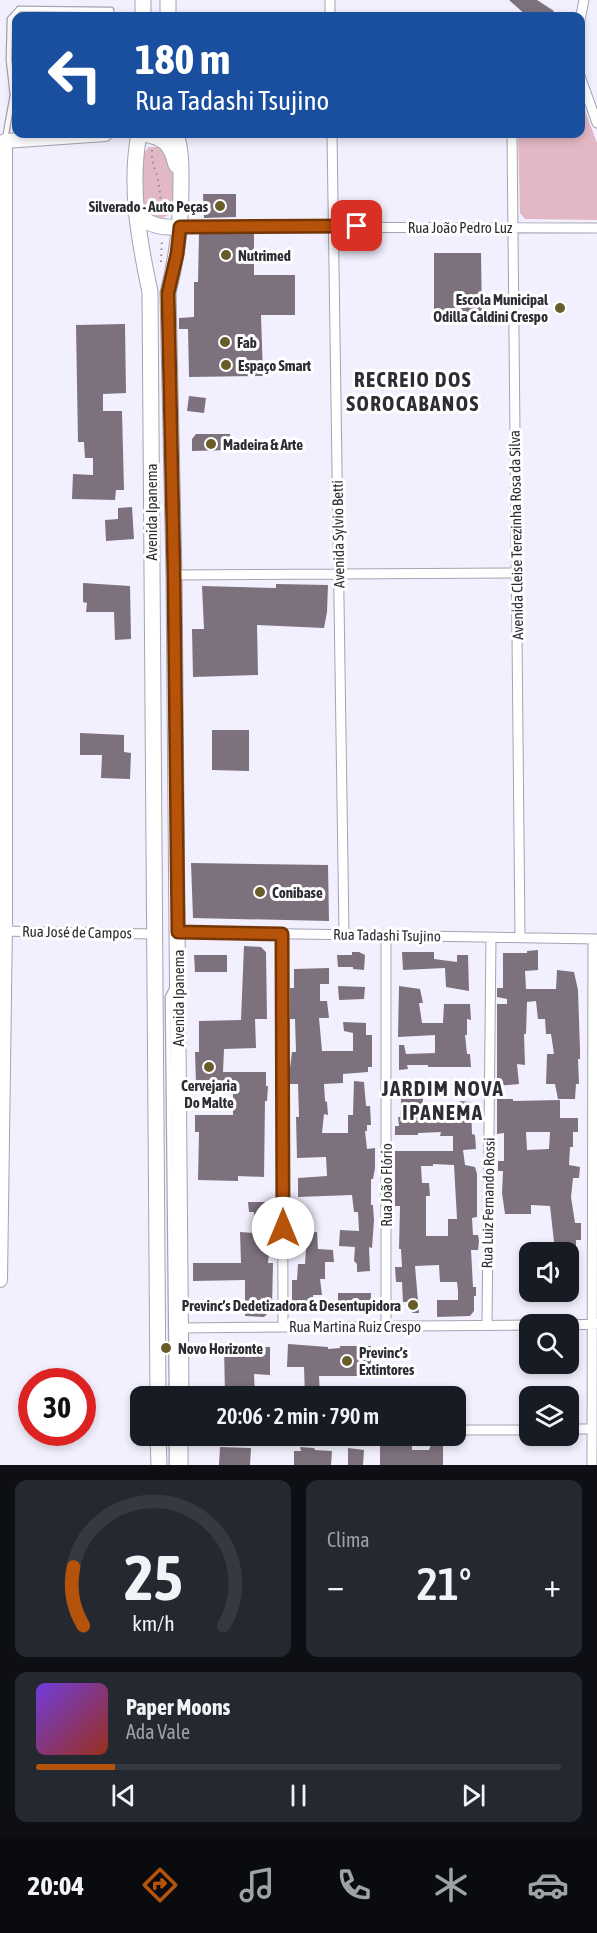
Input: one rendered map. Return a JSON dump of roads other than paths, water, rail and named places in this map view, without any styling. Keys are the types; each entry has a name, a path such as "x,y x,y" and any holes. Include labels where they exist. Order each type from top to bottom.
{"main road":[{"name":"Avenida Ipanema","path":"144,138 134,159 135,211 150,292 158,1386"},
{"path":"156,138 166,142 171,150 176,163 181,201"},
{"name":"Avenida Ipanema","path":"177,138 180,148 181,201 172,227 177,254 168,293 174,575 181,1386"},
{"path":"135,211 143,220 172,227"},
{"path":"159,1446 161,1465"},
{"path":"180,1446 180,1465"}],"street":[{"path":"585,90 597,123"},
{"path":"0,1280 2,140 36,138"},
{"name":"Avenida Sylvio Betti","path":"332,138 344,934"},
{"name":"Avenida Cleise Terezinha Rosa da Silva","path":"512,138 520,937"},
{"name":"Rua João Pedro Luz","path":"172,227 597,228"},
{"path":"174,575 516,573"},
{"name":"Rua José de Campos","path":"2,931 154,934"},
{"name":"Rua Tadashi Tsujino","path":"178,932 595,939"},
{"path":"282,934 283,1326"},
{"name":"Rua João Flório","path":"386,936 386,1326"},
{"name":"Rua Luiz Fernando Rossi","path":"487,1325 491,938"},
{"path":"592,1465 595,1325 595,939"},
{"name":"Rua Martina Ruiz Crespo","path":"180,1328 519,1325"},
{"path":"579,1325 595,1325"},
{"path":"579,1429 591,1429"},
{"path":"466,1430 519,1430"}],"lane":[{"path":"16,12 19,9 111,10 111,12"},
{"path":"12,17 10,19 9,60 12,86"},
{"path":"2,140 12,99"},
{"path":"172,1386 168,997 178,979"},
{"path":"155,984 159,998 163,1386"},
{"path":"161,1465 162,1446"},
{"path":"172,1446 172,1465"}],"place":[{"name":"Silverado - Auto Peças","path":"220,206"},
{"name":"Nutrimed","path":"226,255"},
{"name":"Escola Municipal Odilla Caldini Crespo","path":"560,308"},
{"name":"Fab","path":"225,342"},
{"name":"Espaço Smart","path":"226,365"},
{"name":"Madeira & Arte","path":"211,444"},
{"name":"Conibase","path":"260,892"},
{"name":"Cervejaria Do Malte","path":"209,1067"},
{"name":"Previnc’s Dedetizadora & Desentupidora","path":"413,1305"},
{"name":"Novo Horizonte","path":"166,1348"},
{"name":"Previnc’s Extintores","path":"347,1361"}],"district":[{"name":"RECREIO DOS SOROCABANOS","path":"413,391"},
{"name":"JARDIM NOVA IPANEMA","path":"443,1100"}]}
